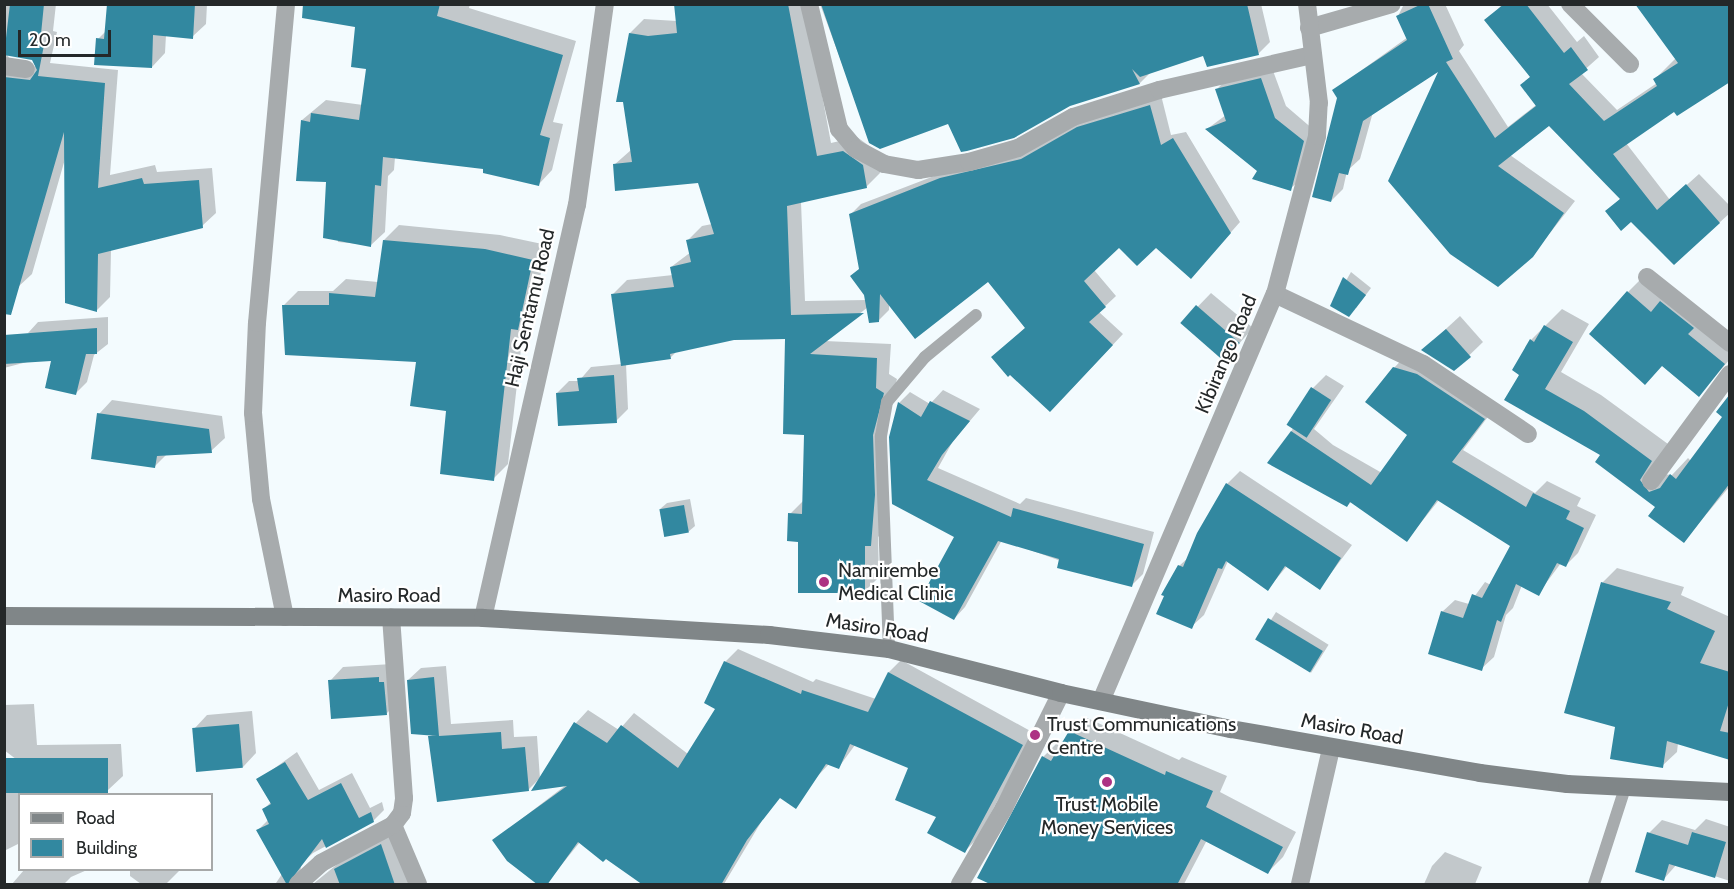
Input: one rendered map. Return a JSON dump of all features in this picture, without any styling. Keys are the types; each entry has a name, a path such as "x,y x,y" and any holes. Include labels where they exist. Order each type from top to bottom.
{"main road":[{"name":"Masiro Road","path":"4,616 483,618 770,635 889,649 1061,693 1331,749 1480,773 1625,788 1730,792"}],"street":[{"path":"285,617 261,499 253,413 257,323 286,4"},
{"name":"Haji Sentamu Road","path":"483,618 577,205 605,4"},
{"path":"809,4 839,129 856,149 884,164 918,170 969,162 1018,148 1073,117 1159,90 1312,55"},
{"name":"Kibirango Road","path":"1101,702 1275,294 1317,136 1318,103 1307,4"},
{"path":"1310,28 1392,4"},
{"path":"1570,4 1630,63"},
{"path":"4,66 26,69"},
{"path":"1647,277 1730,343"},
{"path":"1275,294 1423,364 1528,434"},
{"path":"1651,481 1730,374"},
{"path":"297,885 321,863 393,825 402,813 404,798 391,617"},
{"path":"960,885 1004,808 1061,693"},
{"path":"1300,885 1331,749"},
{"path":"393,825 418,885"}],"lane":[{"path":"889,649 880,436 887,402 925,357 975,315"},
{"path":"1594,885 1625,788"}],"building":[{"path":"10,4 44,4 40,44 44,45 38,76 105,83 98,188 142,178 144,184 199,180 203,228 98,254 97,312 65,303 64,132 11,315 4,314 4,77 30,80 37,70 32,60 4,55"},
{"path":"107,4 195,4 193,39 153,35 152,68 94,65 96,38 104,39"},
{"path":"303,4 440,4 437,16 563,55 540,135 550,138 539,186 483,173 483,169 383,157 381,186 375,185 371,247 323,238 326,182 296,181 301,120 310,122 311,113 359,120 366,69 351,67 355,27 302,18"},
{"path":"674,4 788,4 817,156 843,151 863,165 867,188 787,206 791,315 864,313 810,354 877,358 876,388 884,393 873,435 875,495 871,546 865,546 865,593 798,593 798,542 787,541 788,513 802,514 804,435 783,434 785,339 734,340 670,354 671,359 621,366 611,294 674,287 670,267 691,262 686,240 714,234 698,183 615,191 613,164 632,162 623,102 616,102 629,33 648,36 677,33"},
{"path":"821,4 1247,4 1259,55 1207,67 1203,56 1140,77 1132,69 1140,84 1070,106 1014,138 967,151 961,152 948,124 880,149 869,143"},
{"path":"1422,4 1428,4 1453,59 1446,62 1495,138 1536,106 1520,85 1530,77 1484,20 1504,4 1526,4 1564,53 1571,47 1588,70 1569,84 1604,121 1657,86 1653,79 1678,63 1635,4 1730,4 1730,82 1677,116 1674,112 1613,154 1657,210 1686,184 1720,223 1674,265 1631,222 1621,231 1605,211 1620,199 1549,126 1498,166 1564,213 1533,257 1498,287 1450,254 1388,181 1438,72 1363,121 1348,175 1339,173 1331,202 1312,197 1337,98 1332,90 1407,40 1396,16"},
{"path":"1261,78 1275,118 1304,141 1291,191 1252,179 1257,171 1205,129 1226,121 1215,89"},
{"path":"1150,105 1161,145 1173,138 1231,233 1191,279 1156,248 1137,266 1119,248 1084,281 1106,307 1089,322 1113,345 1050,412 1010,375 1008,377 991,357 1025,328 988,282 915,339 880,294 879,322 869,323 864,295 850,276 859,269 849,214 940,178 1021,159 1077,127"},
{"path":"383,240 485,249 533,260 518,330 511,329 494,481 440,474 446,411 410,406 416,362 285,355 282,305 329,305 329,293 375,297"},
{"path":"1343,277 1366,295 1349,317 1330,306"},
{"path":"1627,291 1651,312 1660,301 1694,328 1688,334 1725,364 1699,397 1662,366 1645,385 1589,334"},
{"path":"1196,305 1240,343 1224,361 1180,323"},
{"path":"1544,325 1573,342 1545,389 1584,411 1652,461 1640,480 1649,492 1660,488 1670,474 1676,479 1722,417 1716,412 1730,394 1730,483 1684,543 1648,516 1655,507 1595,462 1600,455 1504,400 1519,375 1512,370 1530,339 1534,342"},
{"path":"97,328 97,354 86,354 76,395 45,388 51,361 4,364 4,335"},
{"path":"1446,329 1471,357 1454,371 1421,350"},
{"path":"1393,367 1417,374 1485,419 1452,462 1526,507 1533,493 1570,511 1566,519 1584,528 1566,567 1557,563 1539,596 1516,584 1501,622 1497,620 1482,671 1428,654 1441,611 1463,618 1472,594 1482,598 1510,546 1437,500 1407,542 1350,502 1347,507 1267,463 1291,431 1371,485 1407,435 1365,402"},
{"path":"614,375 617,423 558,426 556,393 579,391 577,378"},
{"path":"1311,387 1331,400 1307,438 1286,425"},
{"path":"930,401 970,421 942,455 927,480 1011,517 1013,508 1144,544 1132,587 1057,568 1059,559 998,541 954,620 919,601 954,537 892,504 889,437 898,402 921,417"},
{"path":"97,413 209,429 212,453 157,456 155,468 91,459"},
{"path":"1226,483 1341,558 1320,590 1285,566 1268,591 1226,561 1222,569 1218,568 1192,629 1156,614 1164,596 1161,595 1178,565 1183,567 1197,533"},
{"path":"684,505 689,533 664,537 659,509"},
{"path":"1601,582 1671,602 1667,609 1715,631 1700,663 1730,672 1730,699 1720,731 1730,733 1730,760 1667,741 1663,768 1610,759 1615,727 1564,713"},
{"path":"1268,618 1323,651 1310,672 1255,639"},
{"path":"724,661 801,694 802,690 868,712 888,672 1023,745 965,853 927,833 936,817 895,800 908,768 850,744 839,769 826,764 796,809 780,798 747,840 721,885 643,885 606,859 603,862 578,842 547,885 538,885 507,861 492,840 567,786 531,791 574,722 607,743 621,725 678,768 715,709 704,703"},
{"path":"379,677 379,682 384,682 387,715 331,719 328,680"},
{"path":"434,677 439,736 501,732 502,749 525,747 529,791 437,802 428,736 437,736 411,734 407,680"},
{"path":"239,724 243,768 196,772 192,728"},
{"path":"1069,731 1165,775 1166,771 1213,791 1206,807 1283,847 1268,874 1201,839 1177,885 992,885 977,878 1042,756 1051,761"},
{"path":"4,758 108,758 108,793 4,793"},
{"path":"285,762 308,800 341,783 359,818 371,812 374,822 326,848 322,839 287,885 256,830 269,824 262,809 271,804 256,779"},
{"path":"1647,832 1688,845 1692,832 1726,842 1715,878 1669,864 1664,881 1635,872"},
{"path":"381,844 395,885 340,885 334,869"}],"place":[{"name":"Namirembe Medical Clinic","path":"824,582"},
{"name":"Trust Communications Centre","path":"1035,735"},
{"name":"Trust Mobile Money Services","path":"1107,782"}]}
